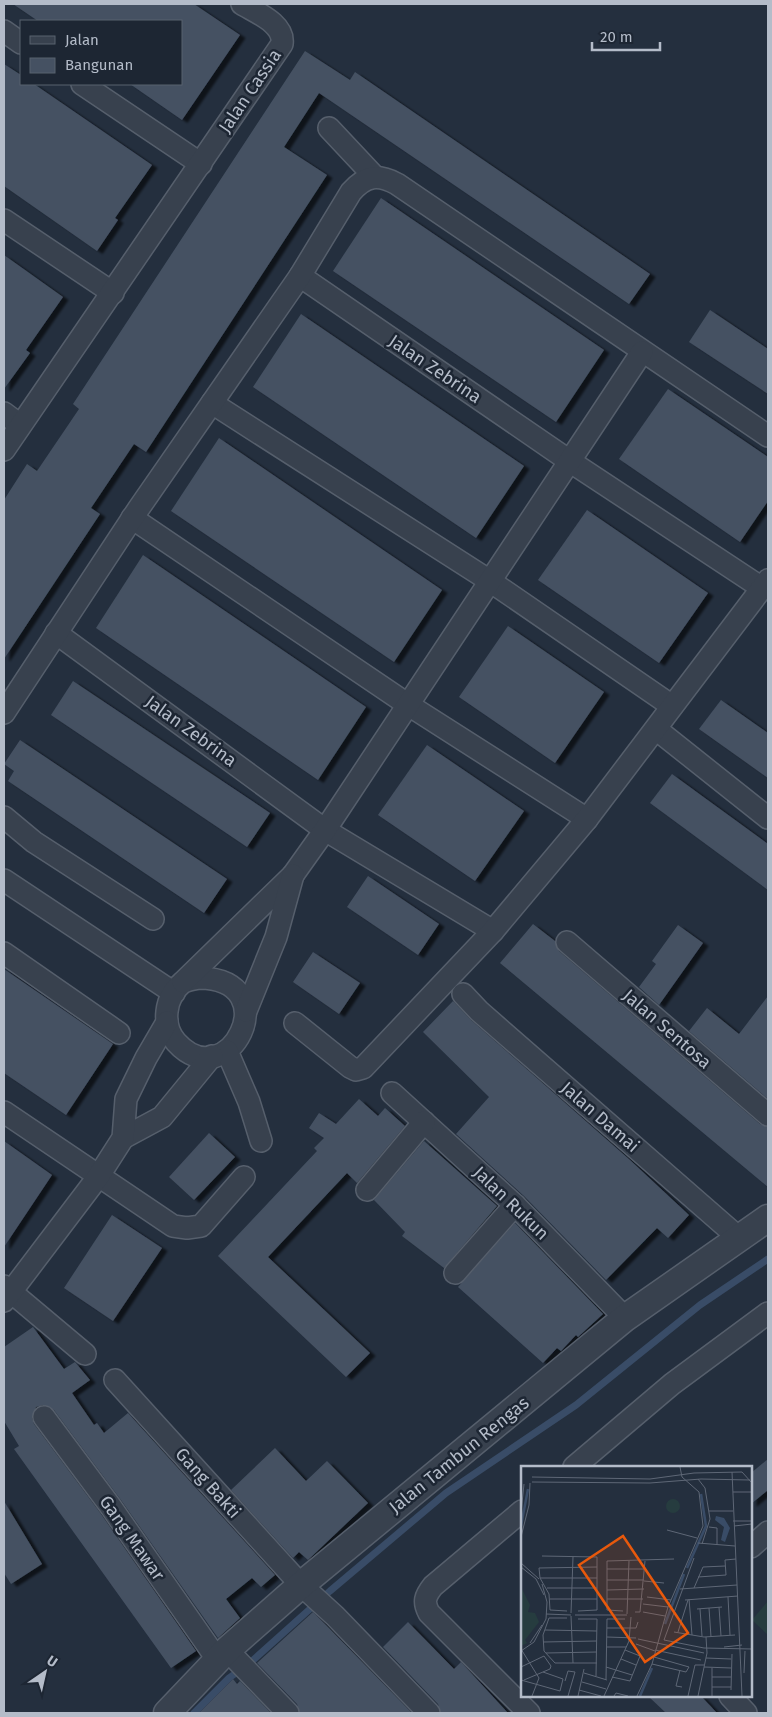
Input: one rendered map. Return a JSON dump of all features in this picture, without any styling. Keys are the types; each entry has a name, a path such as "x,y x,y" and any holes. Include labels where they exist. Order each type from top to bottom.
{"street":[{"name":"Jalan Cassia","path":"4,450 12,419 113,293 282,44 283,35 278,27 242,4"},
{"path":"4,31 20,42"},
{"path":"83,85 201,164"},
{"path":"329,128 374,176 397,184 768,436"},
{"path":"4,713 132,518 300,276 351,192 360,182 374,176"},
{"path":"4,220 113,293"},
{"name":"Jalan Zebrina","path":"295,1023 356,1070 363,1068 493,931 587,820 765,584 571,462 300,276"},
{"path":"220,1054 193,1055 182,1049 172,1037 167,1022 168,1007 179,988 293,874 326,830 407,704 571,462 642,352"},
{"path":"212,403 490,580 672,706"},
{"path":"132,518 407,704 587,820"},
{"name":"Jalan Zebrina","path":"56,633 326,830 493,931"},
{"path":"656,729 768,818"},
{"path":"4,817 34,842 153,919"},
{"path":"123,1138 162,1117 220,1054 238,1041 245,1026 246,1011 276,937 293,874"},
{"path":"4,880 179,988"},
{"name":"Jalan Sentosa","path":"567,942 768,1115"},
{"path":"4,953 119,1033"},
{"path":"179,988 200,978 216,978 230,985 241,996 246,1011"},
{"name":"Jalan Damai","path":"463,994 478,1011 738,1238"},
{"path":"85,1354 7,1293 98,1177 123,1138 126,1099 146,1058 167,1022"},
{"path":"220,1054 249,1102 261,1141"},
{"name":"Jalan Rukun","path":"392,1093 515,1205 625,1318"},
{"path":"4,1112 173,1226 187,1228 201,1226 244,1177"},
{"path":"367,1190 424,1122"},
{"path":"455,1273 515,1205"},
{"name":"Jalan Tambun Rengas","path":"167,1713 225,1654 625,1318 768,1218"},
{"path":"575,1466 672,1384 768,1313"},
{"name":"Gang Bakti","path":"115,1380 304,1588 323,1605 428,1713"},
{"name":"Gang Mawar","path":"44,1417 225,1654 247,1670 288,1713"},
{"path":"521,1512 433,1586 425,1599 425,1605 429,1613 529,1713"},
{"path":"752,1546 768,1532"},
{"path":"731,1697 746,1713"}],"green space":[{"path":"768,1601 768,1635 752,1620"}],"building":[{"path":"13,4 194,4 240,35 182,120 131,85 182,85 182,20 37,20"},
{"path":"305,51 350,80 355,72 650,274 629,304 319,93 284,147 327,175 146,452 134,444 91,508 100,514 4,659 4,500 27,464 37,471 79,409 73,404"},
{"path":"4,64 20,74 20,85 35,85 152,165 115,218 118,220 97,251 4,186"},
{"path":"381,198 604,350 556,422 333,271"},
{"path":"4,255 63,297 26,350 30,353 4,389"},
{"path":"710,310 768,349 768,394 689,342"},
{"path":"301,314 524,466 476,538 253,387"},
{"path":"668,389 768,457 768,501 740,542 619,459"},
{"path":"219,438 442,590 394,662 171,511"},
{"path":"587,510 708,593 659,663 538,580"},
{"path":"143,555 366,707 318,780 96,628"},
{"path":"508,626 604,692 555,763 459,697"},
{"path":"73,681 270,813 247,847 51,715"},
{"path":"721,700 768,733 768,778 699,729"},
{"path":"20,740 227,879 204,913 8,781 14,771 4,764"},
{"path":"427,745 524,811 475,881 378,815"},
{"path":"672,774 768,844 768,890 650,803"},
{"path":"368,876 439,924 418,955 347,907"},
{"path":"533,924 555,941 559,951 760,1124 768,1127 768,1187 500,963"},
{"path":"678,925 703,943 659,1005 639,987 656,964 652,961"},
{"path":"313,952 360,983 339,1014 293,982"},
{"path":"4,969 113,1044 66,1115 4,1073"},
{"path":"768,996 768,1099 689,1031 707,1008 739,1034"},
{"path":"453,1001 471,1020 630,1160 689,1215 668,1238 657,1228 606,1280 524,1196 456,1134 489,1097 423,1032"},
{"path":"359,1099 378,1116 385,1108 405,1126 357,1183 347,1173 268,1257 370,1353 346,1377 218,1256 317,1151 314,1148 324,1138 309,1128 319,1113 336,1124"},
{"path":"209,1133 235,1157 194,1200 169,1177"},
{"path":"4,1141 52,1175 4,1247"},
{"path":"424,1141 497,1206 444,1268 402,1236 405,1232 374,1200"},
{"path":"112,1215 162,1248 113,1321 64,1288"},
{"path":"515,1223 603,1314 578,1337 576,1335 561,1351 557,1348 543,1363 458,1287"},
{"path":"33,1327 64,1369 75,1362 90,1380 72,1393 94,1425 97,1423 104,1433 128,1413 275,1575 261,1587 252,1578 226,1599 240,1618 218,1638 121,1500 54,1410 43,1405 36,1407 32,1418 34,1424 101,1514 196,1651 171,1668 14,1449 19,1446 4,1421 4,1347"},
{"path":"275,1448 306,1481 327,1461 368,1503 308,1560 299,1552 293,1558 231,1490"},
{"path":"768,1459 768,1490 752,1503 752,1472"},
{"path":"4,1501 42,1564 11,1584 4,1573"},
{"path":"313,1612 412,1713 300,1713 297,1704 257,1663"},
{"path":"408,1622 454,1669 461,1662 508,1713 441,1713 438,1704 383,1647"},
{"path":"233,1679 237,1684 240,1681 271,1713 199,1713"},
{"path":"649,1697 702,1697 717,1713 666,1713"}],"waterway":[{"path":"194,1713 229,1678 251,1662 330,1591 446,1493 576,1405 700,1305 768,1259"}]}
